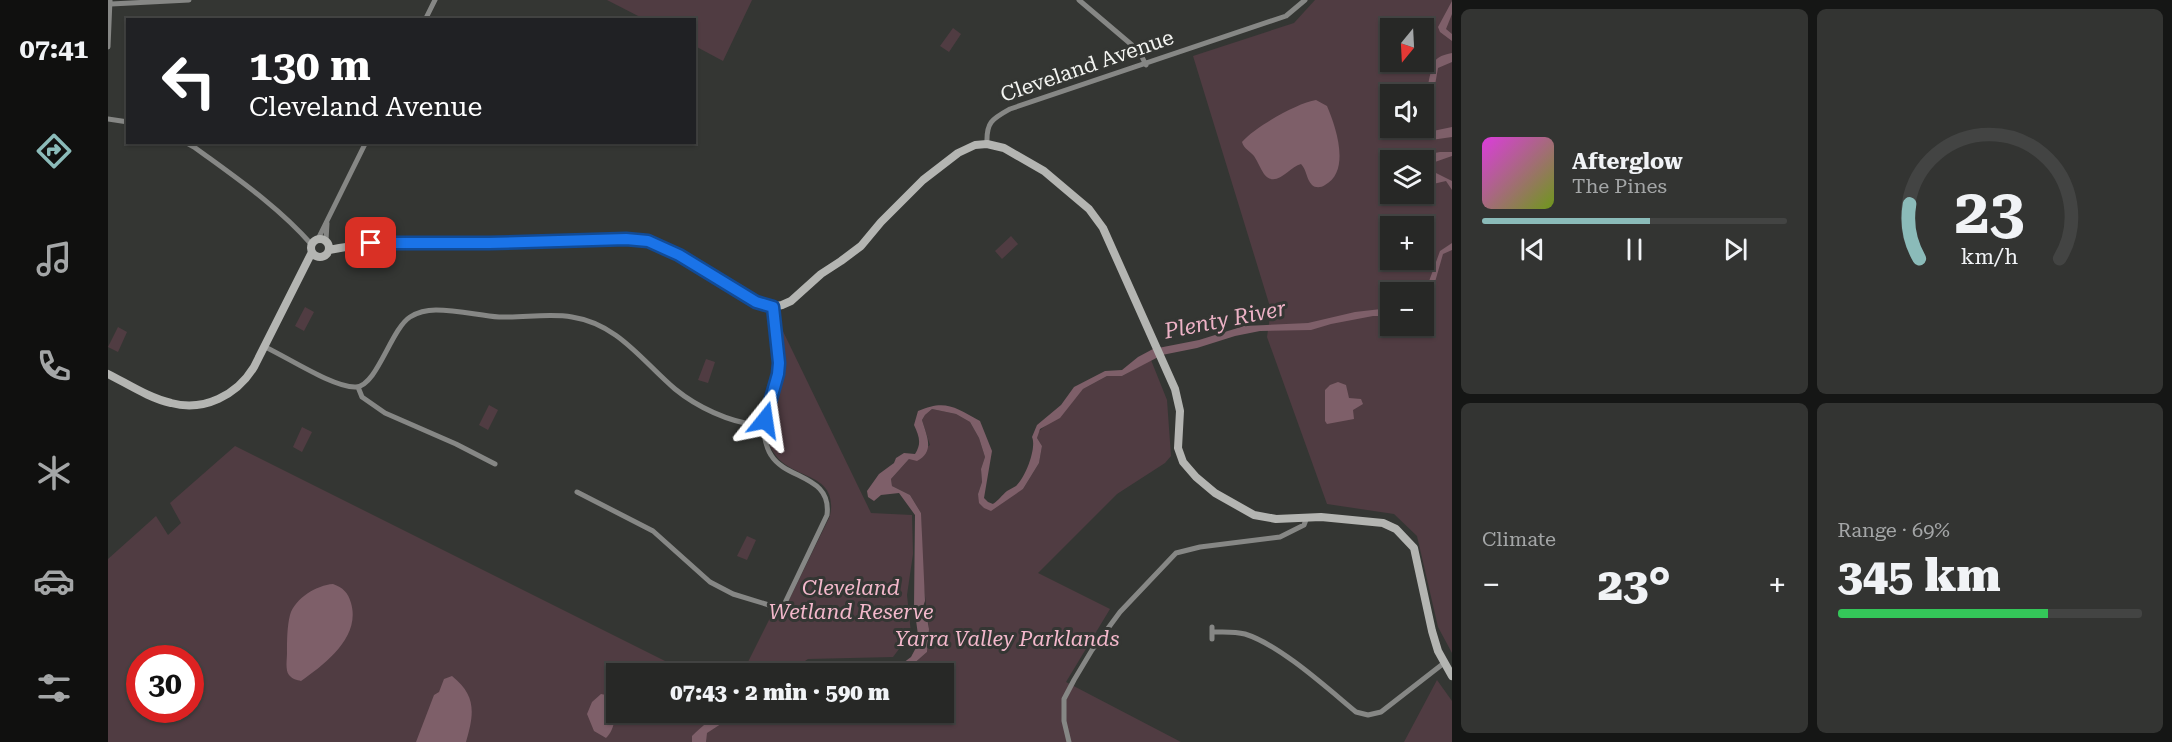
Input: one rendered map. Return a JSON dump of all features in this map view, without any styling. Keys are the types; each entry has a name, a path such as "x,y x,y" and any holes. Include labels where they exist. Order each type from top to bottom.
{"street":[{"path":"108,47 110,2 189,0"},
{"path":"426,18 435,0"},
{"path":"1079,0 1139,51 1146,65"},
{"name":"Cleveland Avenue","path":"987,144 989,124 1010,109 1286,16 1305,0"},
{"path":"108,119 126,122"},
{"path":"189,144 251,189 320,246 385,242 489,243 626,239 648,241 679,255 756,302 773,307 791,301 821,274 861,246 909,193 958,153 975,145 987,144 1004,148 1058,181 1089,209 1103,228 1175,388 1180,411 1178,448 1183,462 1215,493 1254,515 1276,519 1307,517 1383,524 1396,529 1414,548 1432,631 1444,663 1452,676"},
{"path":"108,374 164,401 183,405 203,404 224,397 241,385 265,347 303,272 320,246 327,222 365,144"},
{"path":"577,492 653,531 710,582 733,594 782,609 827,515 828,506 824,494 812,481 782,467 771,456 765,442 762,424 778,374 778,341 773,307"},
{"path":"265,347 342,386 358,387 366,382 374,371 402,322 421,312 437,310 500,317 572,317 597,325 619,336 677,390 703,407 727,418 752,425 762,424"},
{"path":"358,387 362,397 385,413 495,464"},
{"path":"1069,742 1064,721 1064,699 1074,680 1092,650 1120,612 1176,553 1200,547 1280,537 1304,525 1307,517"},
{"path":"1212,632 1237,633 1258,640 1298,666 1356,712 1368,715 1381,712 1444,663"}],"green space":[{"path":"607,0 752,0 723,61 696,47 696,18 642,18"},
{"path":"1315,0 1452,0 1452,653 1438,627 1417,536 1394,514 1327,504 1267,337 1271,310 1193,56 1294,23"},
{"path":"953,28 961,34 949,52 940,46"},
{"path":"1011,236 1018,244 1002,259 995,251"},
{"path":"305,307 314,312 304,331 295,326"},
{"name":"Cleveland Wetland Reserve","path":"778,321 871,513 912,515 913,554 907,595 911,633 893,657 808,659 802,663 748,663 772,614 781,616 788,614 789,600 830,516 831,502 828,491 812,478 782,462 769,443 768,422 782,367"},
{"path":"118,327 127,332 118,352 108,347"},
{"path":"706,359 715,362 708,383 698,380"},
{"name":"Yarra Valley Parklands","path":"1151,360 1167,400 1171,456 1165,463 1117,494 1038,573 1110,609 1066,682 1181,742 108,742 108,559 156,516 168,535 181,523 170,503 235,446 669,663 606,663 606,723 954,723 954,663 914,663 927,652 929,629 922,571 921,513 910,495 892,486 891,479 909,459 930,445 922,420 925,415 932,409 956,414 970,422 979,438 985,457 978,494 984,508 1023,489 1039,463 1042,446 1037,438 1038,432 1067,408 1083,389 1107,376 1122,376"},
{"path":"489,405 498,410 488,430 479,425"},
{"path":"302,427 312,432 302,452 293,447"},
{"path":"747,536 756,540 747,560 737,556"},
{"path":"1437,680 1452,701 1452,742 1404,742"}],"shaded area":[{"path":"1452,1 1452,14 1446,29 1452,34 1452,41 1440,32 1438,27"},
{"path":"1452,53 1452,62 1438,68 1434,91 1434,84 1428,84 1431,72 1434,72 1435,62 1440,57"},
{"path":"1316,100 1327,106 1334,125 1339,148 1338,170 1333,178 1320,187 1315,187 1310,183 1301,164 1283,176 1269,178 1242,142 1277,116"},
{"path":"1452,127 1452,137 1431,140 1429,138 1434,138 1434,131"},
{"path":"1452,152 1452,156 1434,162 1434,153"},
{"path":"1434,172 1452,181 1452,190 1446,181 1434,184"},
{"path":"1452,243 1452,250 1443,254 1434,286 1434,282 1429,282 1440,251"},
{"path":"1380,309 1380,316 1331,324 1311,330 1260,331 1235,336 1197,348 1162,355 1122,376 1107,376 1083,389 1060,418 1040,429 1037,438 1042,446 1039,463 1023,489 991,511 979,503 981,469 985,457 979,438 970,422 956,414 932,409 922,420 928,443 926,453 917,461 909,459 891,479 892,486 910,495 921,513 925,601 921,612 926,613 929,629 927,652 914,663 903,663 911,657 919,642 914,606 915,515 899,493 881,495 874,501 868,497 867,491 879,474 894,463 896,458 904,453 915,454 919,443 914,425 918,411 927,407 950,406 980,421 992,451 984,498 993,504 1016,486 1023,477 1032,455 1032,437 1037,425 1061,405 1074,387 1105,371 1122,370 1153,349 1199,340 1244,326 1308,323 1355,312"},
{"path":"1338,382 1346,385 1349,398 1361,399 1363,404 1353,410 1354,419 1327,424 1325,421 1325,390"},
{"path":"333,584 345,591 350,599 353,615 351,627 346,638 330,658 301,681 295,679 289,675 287,667 287,634 290,615 297,603 307,594 320,587"},
{"path":"452,676 470,698 472,714 466,742 416,742 434,695 439,692 444,679"},
{"path":"601,694 606,695 606,723 613,723 606,738 594,731 587,714 592,702"},
{"path":"722,723 707,733 706,742 692,742 692,736 704,725"}],"route":[{"path":"371,243 489,243 626,239 648,241 679,255 756,302 773,307 779,363 765,420"}],"water label":[{"name":"Plenty River","path":"1225,319"}]}
